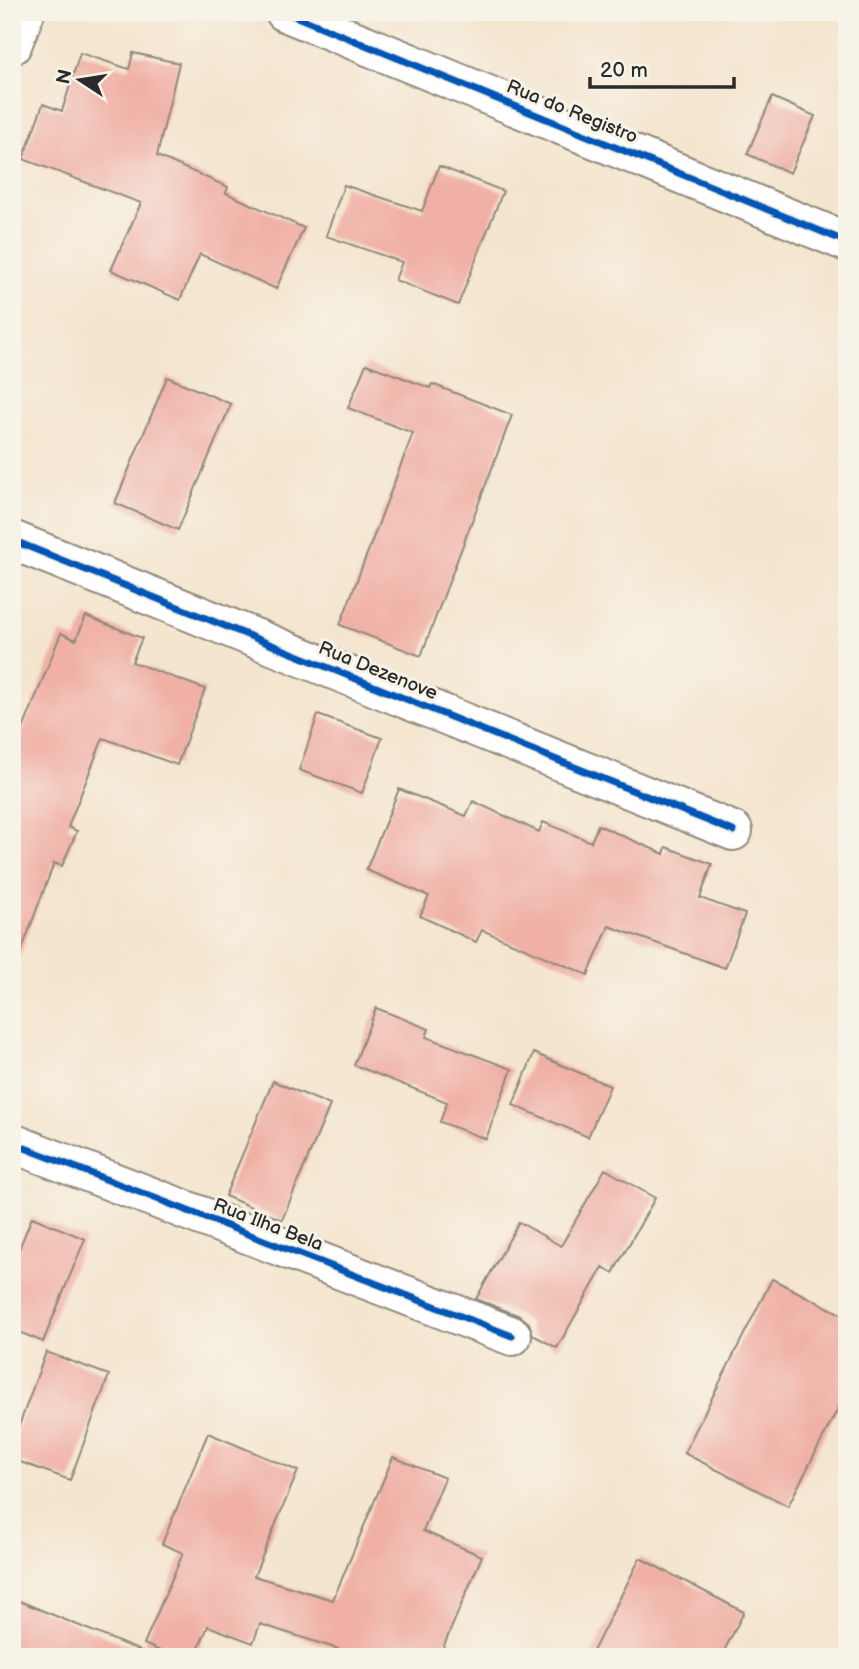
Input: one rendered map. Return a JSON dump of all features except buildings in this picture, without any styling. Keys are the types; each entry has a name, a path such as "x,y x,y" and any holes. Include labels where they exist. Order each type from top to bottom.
{"street":[{"path":"12,45 24,12"},
{"name":"Rua do Registro","path":"285,12 847,242"},
{"name":"Rua Dezenove","path":"12,540 733,831"},
{"name":"Rua Ilha Bela","path":"12,1143 512,1336"}],"cycle path":[{"path":"285,12 847,242"},
{"path":"12,540 733,831"},
{"path":"12,1143 512,1336"}]}
